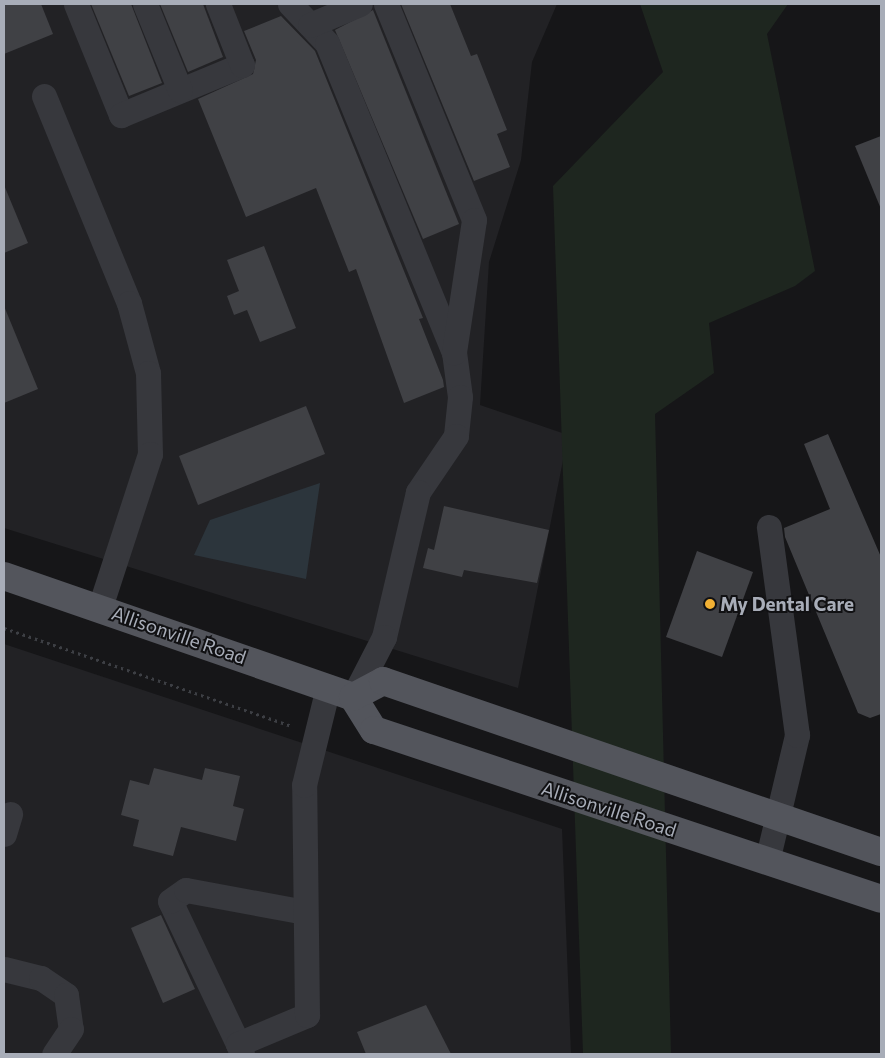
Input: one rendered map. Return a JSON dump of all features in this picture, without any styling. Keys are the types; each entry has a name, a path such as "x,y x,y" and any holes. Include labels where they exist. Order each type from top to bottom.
{"main road":[{"name":"Allisonville Road","path":"4,576 100,607 353,697 374,730 881,899"},
{"path":"353,697 383,681 881,852"}],"lane":[{"path":"76,4 121,114 242,65 218,4"},
{"path":"145,4 180,90"},
{"path":"290,4 327,44 454,352 460,397 456,436 418,492 384,637 353,697"},
{"path":"310,25 360,4"},
{"path":"386,4 474,220 454,352"},
{"path":"44,96 129,303 148,373 150,454 100,607"},
{"path":"767,862 780,818 797,735 769,527"},
{"path":"305,912 186,890 170,901 240,1049 306,1015 304,785 328,687"},
{"path":"4,969 41,978 66,995 70,1029 54,1054"}],"shaded area":[{"path":"4,4 557,4 532,62 521,160 489,262 480,405 568,435 518,688 4,528"},
{"path":"640,4 788,4 767,34 815,271 795,286 709,323 714,373 655,414 671,1054 583,1054 553,186 663,72"},
{"path":"320,483 306,579 194,555 210,520"},
{"path":"4,644 562,829 571,1054 4,1054"}],"building":[{"path":"4,4 41,4 53,34 4,54"},
{"path":"91,4 131,4 162,83 129,96"},
{"path":"160,4 203,4 223,57 188,72"},
{"path":"401,4 450,4 471,56 477,54 507,130 497,134 510,167 474,181"},
{"path":"373,10 459,224 423,239 335,30"},
{"path":"281,16 315,51 423,318 419,319 443,380 444,387 404,403 356,269 349,272 316,188 246,217 198,99 253,74 256,60 244,31"},
{"path":"881,136 881,209 855,146"},
{"path":"4,185 28,243 4,253"},
{"path":"264,246 296,328 260,342 247,310 234,315 227,296 239,291 227,260"},
{"path":"4,306 38,389 4,403"},
{"path":"306,406 325,454 198,505 179,456"},
{"path":"828,434 881,557 881,714 870,718 858,713 785,537 784,528 830,509 804,444"},
{"path":"444,506 549,530 537,583 464,570 462,577 423,568 428,548 434,550"},
{"name":"My Dental Care","path":"697,551 753,572 722,657 666,637"},
{"path":"154,768 202,780 205,768 240,776 233,806 244,809 236,841 181,827 173,856 133,846 139,820 121,815 130,780 149,785"},
{"path":"161,915 195,989 163,1003 131,928"},
{"path":"426,1005 451,1054 366,1054 357,1032"}],"place":[{"name":"My Dental Care","path":"710,604"}]}
